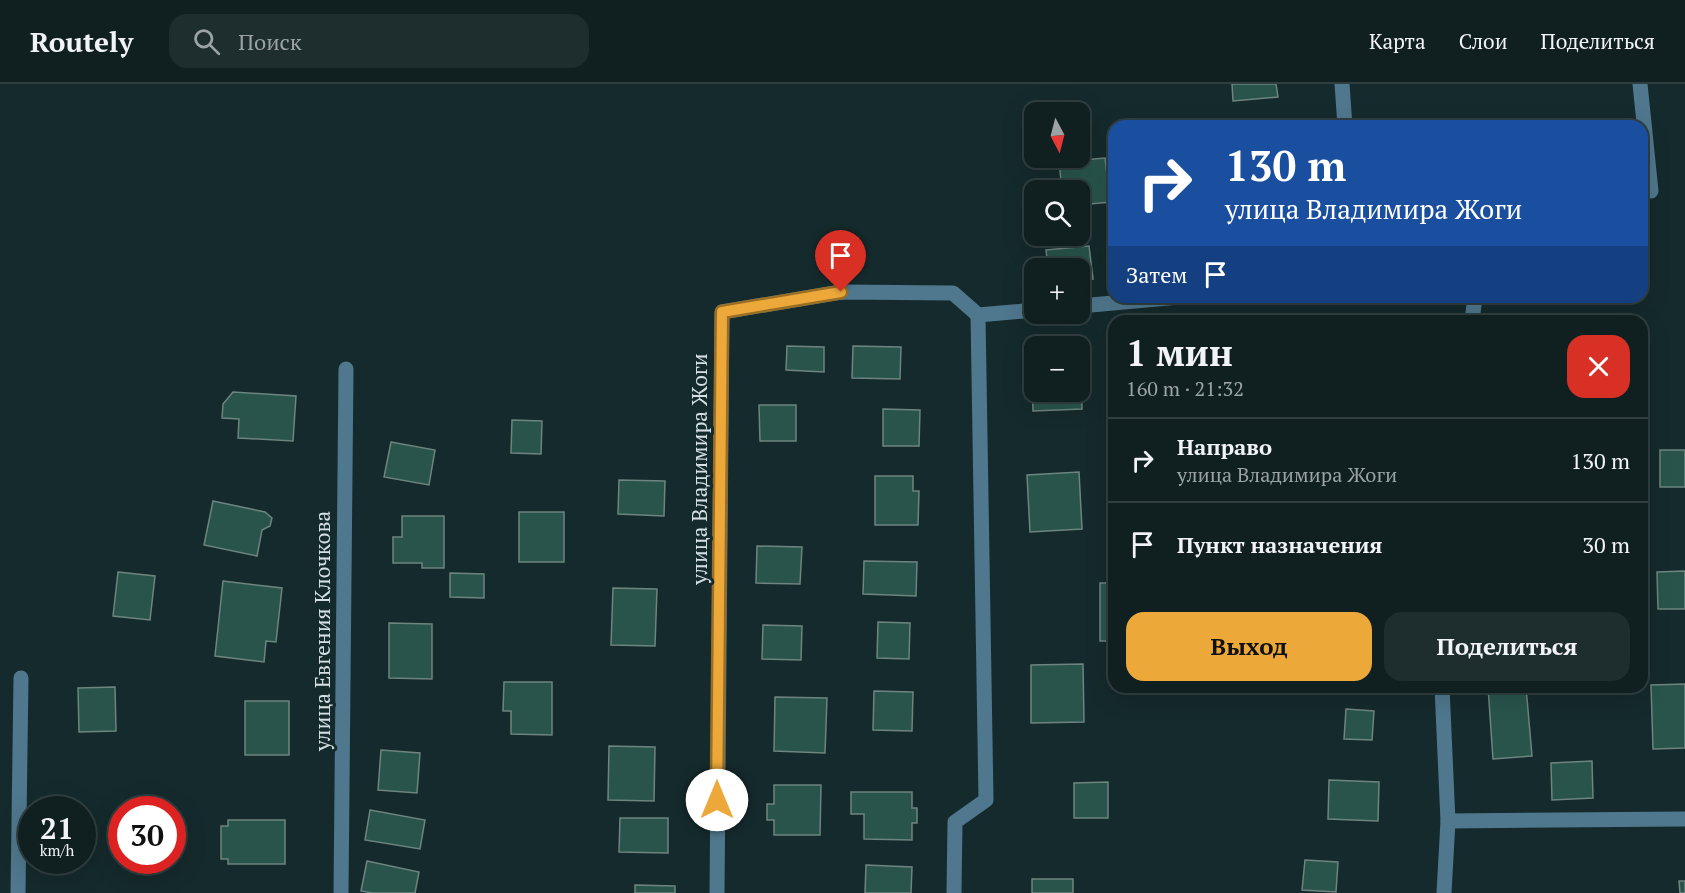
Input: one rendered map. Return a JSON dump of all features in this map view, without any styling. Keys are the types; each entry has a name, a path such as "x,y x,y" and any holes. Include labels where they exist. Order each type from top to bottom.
{"street":[{"path":"1342,84 1345,120"},
{"path":"1640,84 1644,120"},
{"path":"1648,162 1651,191"},
{"name":"улица Владимира Жоги","path":"717,893 722,312 841,292 953,293 978,315"},
{"path":"1090,305 1113,303"},
{"path":"954,893 955,822 986,800 978,315 1024,311"},
{"name":"улица Евгения Клочкова","path":"341,893 346,369"},
{"path":"18,893 21,678"},
{"path":"1442,693 1448,821 1444,893"},
{"path":"1448,821 1685,819"}],"building":[{"path":"1232,84 1276,84 1278,97 1233,101"},
{"path":"1105,158 1108,202 1090,204 1090,180 1061,180 1060,168 1090,168 1090,159"},
{"path":"1089,246 1093,279 1090,279 1090,258 1047,258 1046,250"},
{"path":"787,346 824,347 824,372 786,370"},
{"path":"853,346 901,347 900,379 852,378"},
{"path":"233,392 296,396 293,441 238,438 239,419 222,418 223,404"},
{"path":"1033,402 1082,402 1082,409 1033,411"},
{"path":"759,405 796,405 796,441 760,441"},
{"path":"883,409 920,410 919,446 883,446"},
{"path":"512,420 542,421 541,454 511,453"},
{"path":"391,442 435,450 429,485 384,477"},
{"path":"1660,450 1685,450 1685,487 1660,487"},
{"path":"1079,472 1082,529 1030,532 1027,475"},
{"path":"875,476 913,476 913,491 919,491 918,525 875,525"},
{"path":"619,480 665,481 664,516 618,514"},
{"path":"213,501 265,512 272,518 270,526 262,530 257,556 204,545"},
{"path":"519,512 564,512 564,562 519,562"},
{"path":"402,516 444,516 444,568 422,568 422,563 393,563 393,537 402,537"},
{"path":"757,546 802,547 800,584 756,583"},
{"path":"864,561 917,562 916,596 863,594"},
{"path":"1685,571 1685,609 1658,609 1657,572"},
{"path":"118,572 155,576 150,620 113,616"},
{"path":"450,573 484,574 484,598 450,597"},
{"path":"223,581 282,588 276,642 266,641 264,662 215,656"},
{"path":"1100,583 1108,583 1108,641 1100,641"},
{"path":"613,588 657,589 655,646 611,645"},
{"path":"878,622 910,623 909,659 877,658"},
{"path":"389,623 432,624 432,679 389,678"},
{"path":"763,625 802,626 801,660 762,659"},
{"path":"1083,664 1084,722 1031,723 1031,665"},
{"path":"504,682 552,682 552,735 511,734 511,711 503,711"},
{"path":"1685,684 1685,748 1653,749 1651,685"},
{"path":"115,687 116,731 79,732 78,688"},
{"path":"874,691 913,692 912,731 873,730"},
{"path":"1488,693 1527,693 1532,756 1493,759"},
{"path":"775,697 827,698 825,753 774,751"},
{"path":"245,701 289,701 289,755 245,755"},
{"path":"1346,709 1374,711 1372,740 1344,739"},
{"path":"609,746 655,747 654,801 608,800"},
{"path":"381,750 420,753 417,793 378,790"},
{"path":"1592,761 1593,798 1552,800 1551,763"},
{"path":"1329,780 1379,782 1378,821 1328,819"},
{"path":"1108,782 1108,818 1074,818 1074,783"},
{"path":"774,785 821,785 820,835 774,835 774,820 767,820 767,804 774,804"},
{"path":"851,792 912,792 912,808 917,808 917,823 912,823 912,840 864,839 864,814 851,814"},
{"path":"370,810 425,820 420,849 365,840"},
{"path":"620,818 668,818 668,853 619,852"},
{"path":"228,820 285,820 285,864 228,864 228,859 221,859 221,826 228,826"},
{"path":"1305,860 1338,862 1336,892 1302,890"},
{"path":"367,861 419,872 415,893 361,891"},
{"path":"866,865 912,867 911,893 865,893"},
{"path":"1032,879 1073,879 1073,893 1032,893"},
{"path":"1679,881 1685,881 1685,893 1680,893"},
{"path":"635,885 675,886 675,893 635,893"}],"route":[{"path":"717,800 722,312 841,292"}]}
